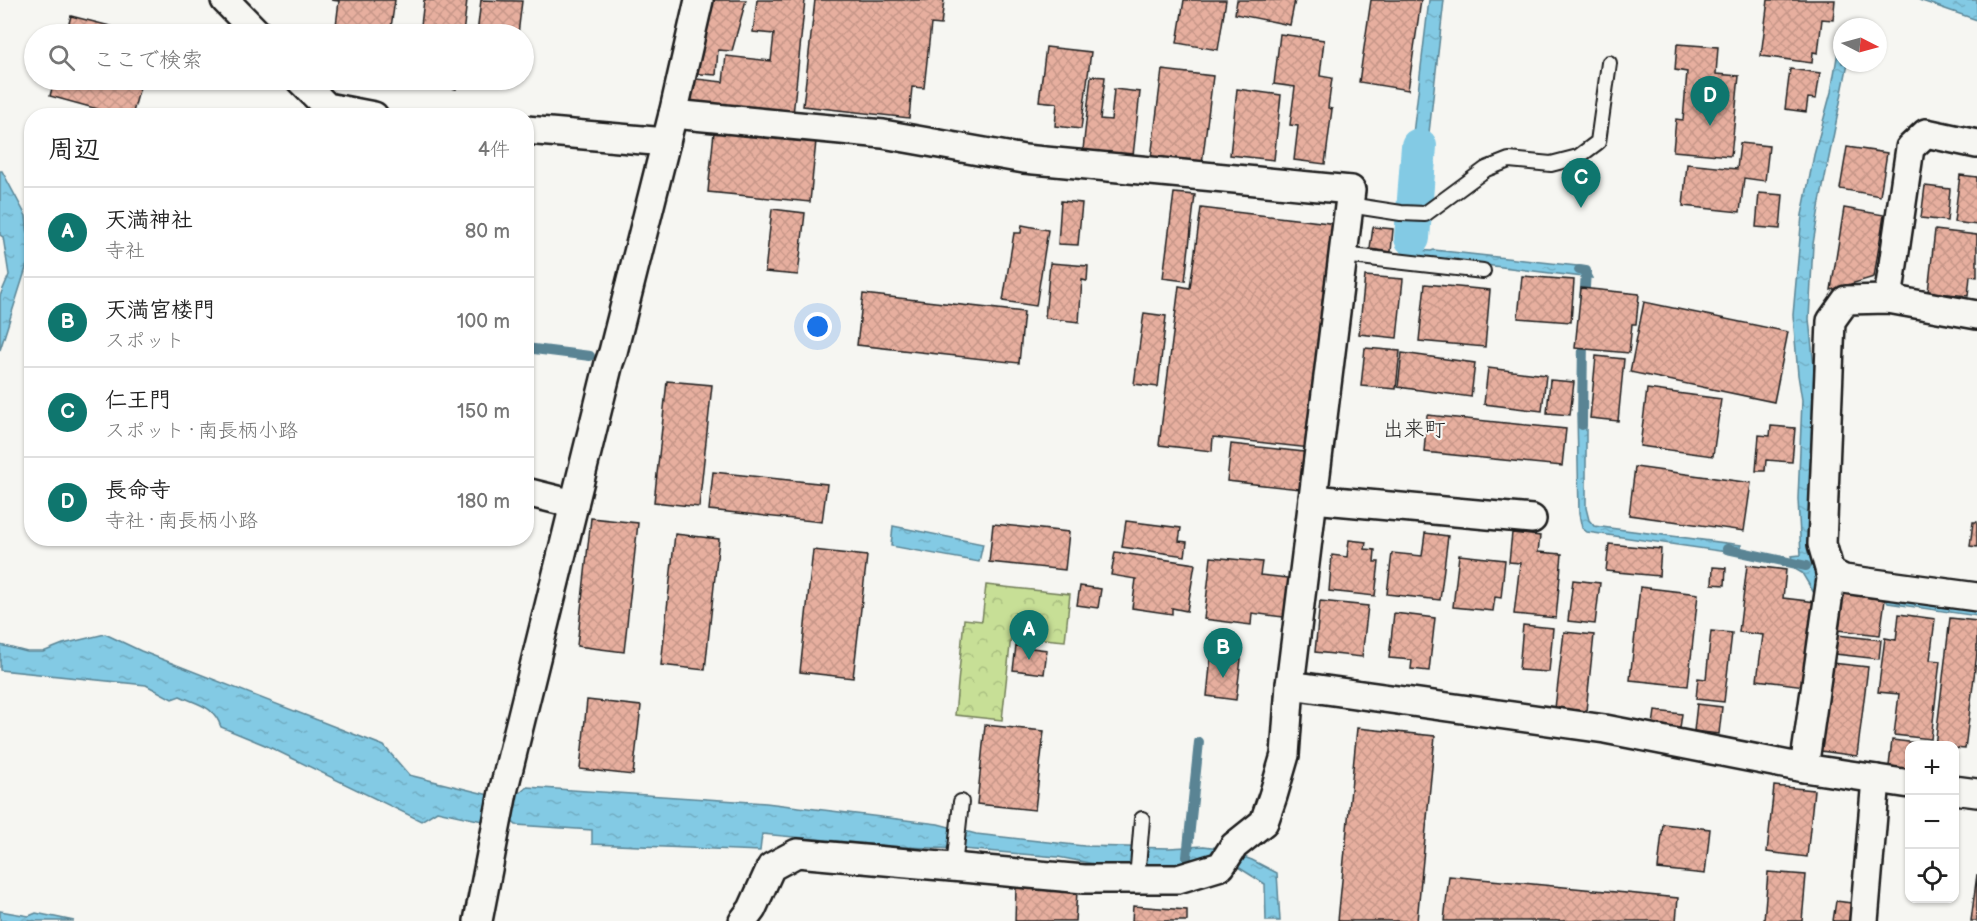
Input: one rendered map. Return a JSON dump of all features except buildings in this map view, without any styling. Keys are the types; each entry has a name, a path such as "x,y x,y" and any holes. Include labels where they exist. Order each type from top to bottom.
{"street":[{"path":"225,0 248,24"},
{"path":"478,921 503,792 673,114 699,0"},
{"path":"310,90 327,107 332,108"},
{"path":"673,114 883,134 1024,159 1351,190 1290,685 1285,755 1264,822 1227,856 1178,879 1084,879 797,853 771,867 752,909 743,921"},
{"path":"534,131 666,142"},
{"path":"1888,298 1910,148 1926,133 1977,144"},
{"path":"1804,768 1830,584 1822,544 1831,321 1846,300 1888,298 1977,315"},
{"path":"534,494 574,504"},
{"path":"1313,499 1532,519"},
{"path":"1830,584 1844,579 1977,597"},
{"path":"1290,685 1605,729 1804,768 1905,783"},
{"path":"1864,921 1875,779"},
{"path":"1959,791 1977,793"}],"lane":[{"path":"1349,205 1401,213 1425,214 1486,169 1509,160 1551,164 1578,157 1598,142 1609,63"},
{"path":"1343,255 1483,271"},
{"path":"954,867 961,802"},
{"path":"1137,879 1142,819"}],"green space":[{"path":"986,585 1070,594 1065,641 1011,636 1002,720 955,715 964,619 982,621"}],"water":[{"path":"1429,0 1444,0 1424,177 1424,196 1409,196 1410,159"},
{"path":"1919,0 1977,0 1977,20"},
{"path":"1834,72 1846,72 1813,244 1809,319 1814,367 1813,567 1822,584 1822,595 1814,593 1802,573 1795,569 1791,556 1801,555 1798,499 1802,400 1793,315 1802,215 1814,155"},
{"path":"0,171 2,171 24,212 24,274 0,350 0,296 9,275 3,237 0,235"},
{"path":"1405,233 1415,234 1417,250 1586,267 1592,278 1410,256 1406,251"},
{"path":"1586,409 1586,508 1589,520 1594,526 1741,545 1740,554 1587,532 1582,528 1579,514 1577,413"},
{"path":"893,526 983,544 979,562 891,546"},
{"path":"1885,598 1977,605 1977,616 1888,603"},
{"path":"105,634 141,651 384,746 409,775 493,796 521,792 527,787 766,803 938,824 976,834 1084,846 1219,848 1252,860 1277,873 1280,921 1266,921 1265,884 1238,867 1209,861 1151,870 1091,870 1095,864 1058,857 962,849 902,847 762,834 760,851 592,844 592,830 516,825 510,820 487,822 437,811 421,821 265,745 221,727 210,710 180,696 172,699 146,685 0,670 0,645 27,652 43,652 63,644"},
{"path":"0,911 29,916 36,913 74,921 0,921"}],"waterway":[{"path":"1412,238 1419,146"},
{"path":"1579,270 1586,271 1584,303"},
{"path":"1582,425 1583,336"},
{"path":"534,349 590,356"},
{"path":"1727,549 1806,566"},
{"path":"1187,857 1199,742"}],"place":[{"name":"長命寺","path":"1710,126"},
{"name":"仁王門","path":"1581,208"},
{"name":"天満神社","path":"1029,660"},
{"name":"天満宮楼門","path":"1223,678"}],"district":[{"name":"出来町","path":"1414,429"}]}
